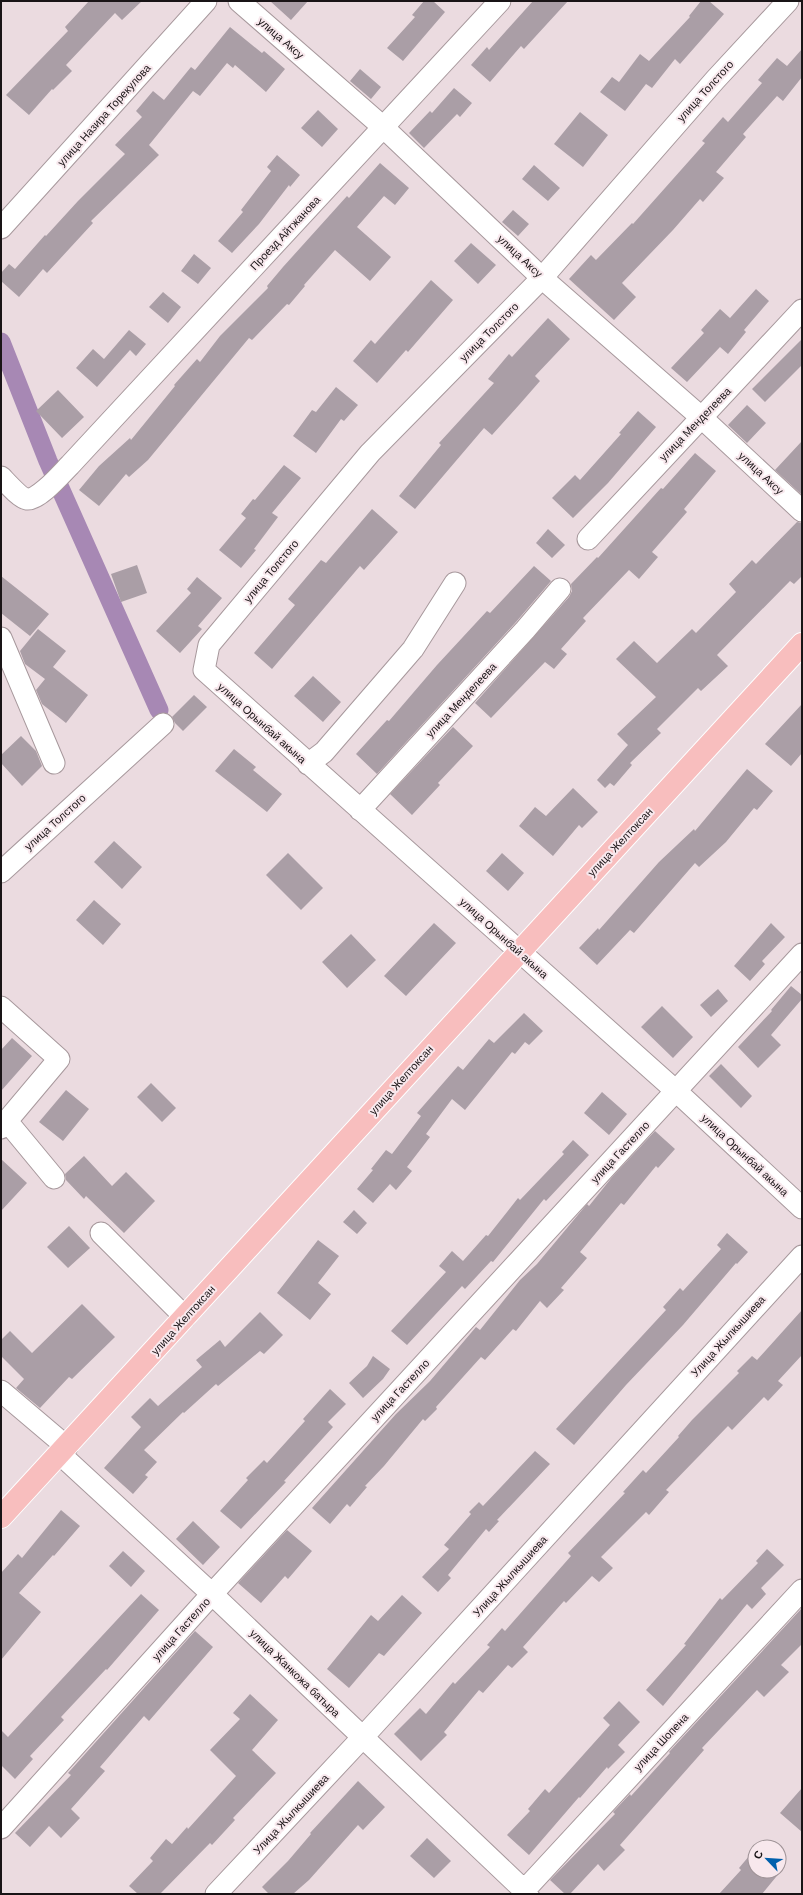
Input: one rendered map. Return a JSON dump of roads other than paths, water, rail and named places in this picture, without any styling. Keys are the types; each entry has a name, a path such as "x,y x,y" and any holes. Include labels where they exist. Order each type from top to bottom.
{"main road":[{"name":"улица Желтоксан","path":"1,1517 64,1451 802,644"}],"street":[{"name":"улица Назира Торекулова","path":"1,228 206,1"},
{"name":"улица Аксу","path":"239,1 383,127 542,278 702,418 802,511"},
{"name":"Проезд Айтжанова","path":"1,477 23,498 31,498 41,494 70,465 500,1"},
{"name":"улица Толстого","path":"204,670 209,645 370,453 542,278 714,80 788,1"},
{"name":"улица Менделеева","path":"588,539 802,310"},
{"path":"308,764 324,752 414,649 454,583"},
{"name":"улица Менделеева","path":"360,810 525,630 560,589"},
{"path":"1,638 54,763"},
{"name":"улица Орынбай акына","path":"204,670 676,1091 802,1208"},
{"name":"улица Толстого","path":"1,872 163,724"},
{"name":"улица Гастелло","path":"1,1828 212,1594 802,954"},
{"path":"1,1007 59,1059 4,1124 54,1178"},
{"path":"101,1233 185,1318"},
{"name":"Улица Жылкышиева","path":"216,1894 362,1738 802,1256"},
{"name":"улица Жанкожа батыра","path":"1,1391 524,1893"},
{"name":"улица Шопена","path":"524,1893 802,1590"}],"waterway":[{"path":"1,342 48,461 159,710"}]}
